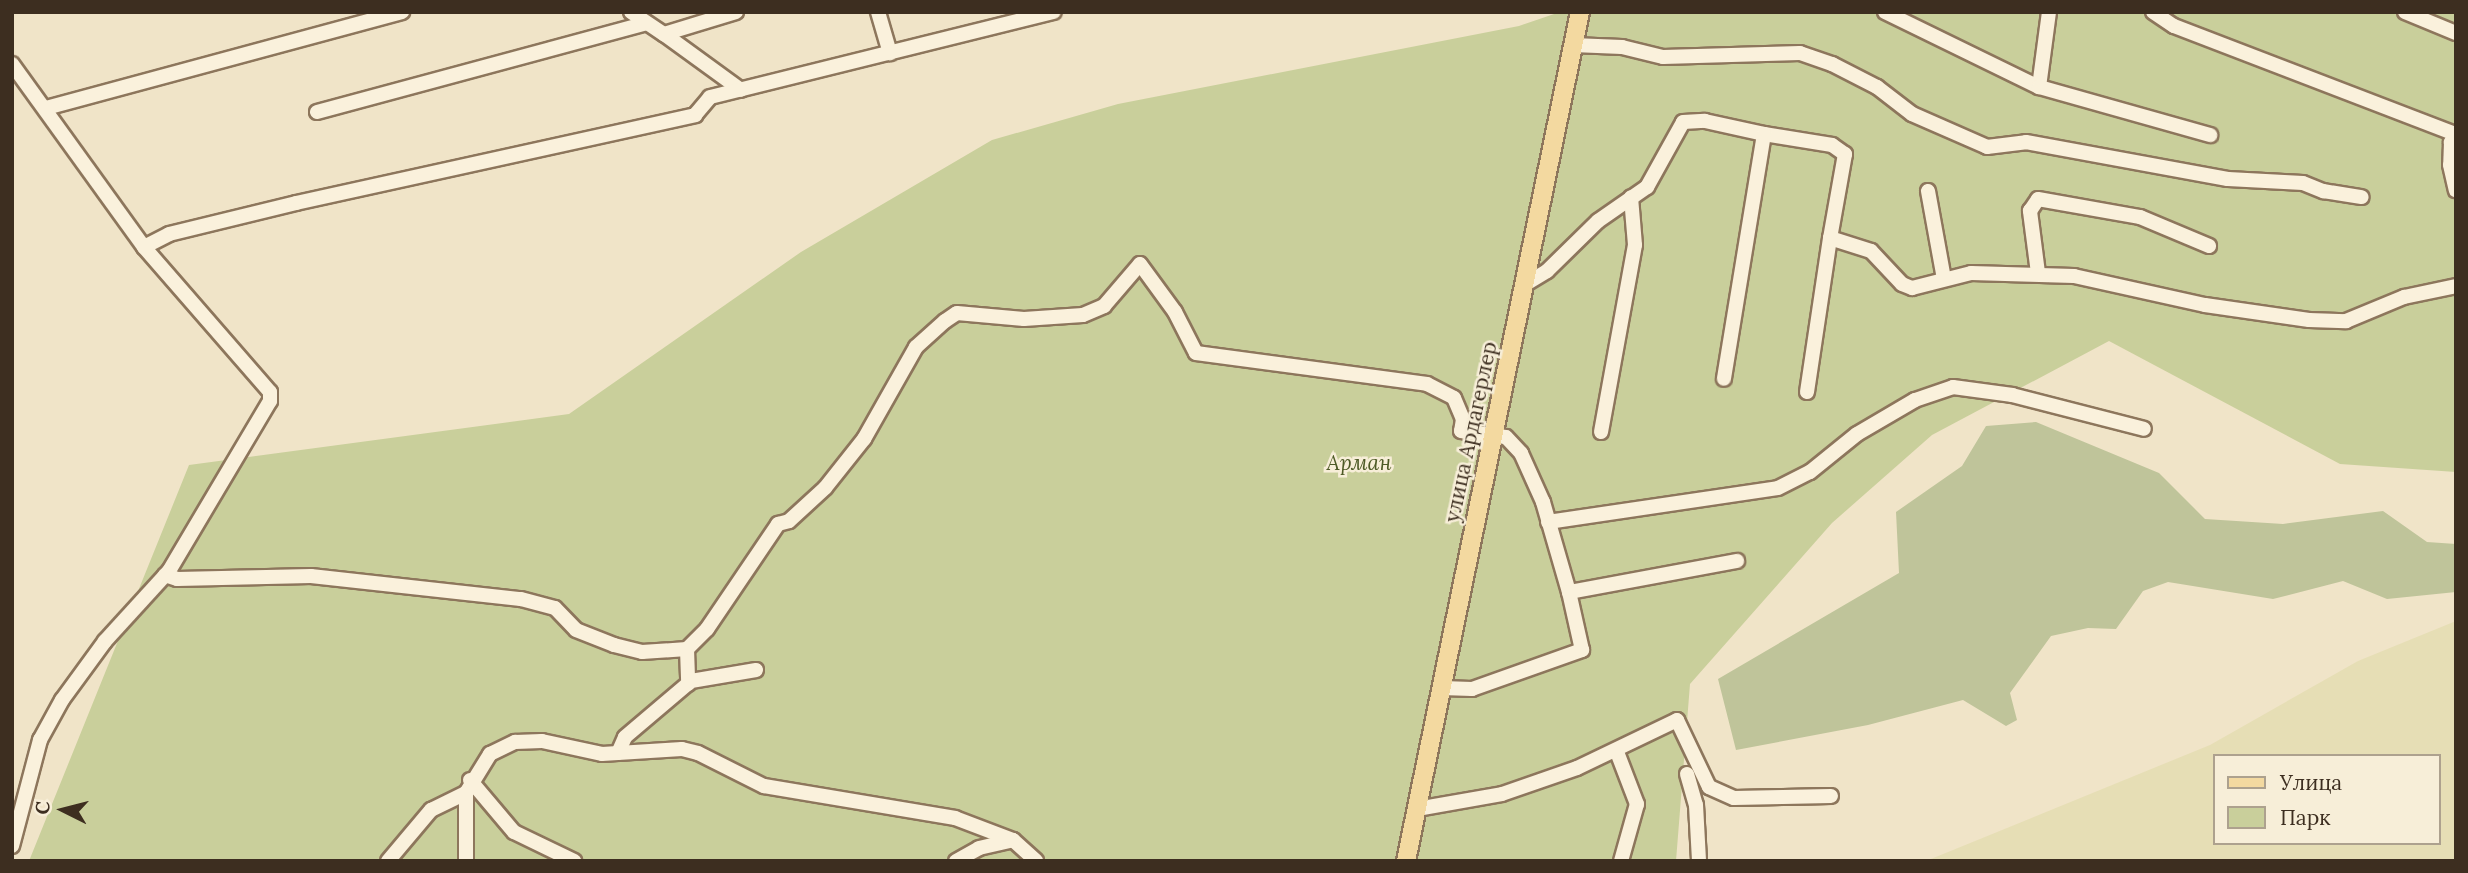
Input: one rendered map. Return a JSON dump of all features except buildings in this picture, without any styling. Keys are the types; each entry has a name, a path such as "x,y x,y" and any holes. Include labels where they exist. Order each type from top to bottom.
{"main road":[{"name":"улица Ардагерлер","path":"1406,861 1580,12"}],"street":[{"path":"46,108 402,12"},
{"path":"631,12 741,90"},
{"path":"664,34 736,12"},
{"path":"878,12 890,53"},
{"path":"144,247 169,233 695,114 710,97 1054,12"},
{"path":"1885,12 2039,87 2210,135"},
{"path":"2039,87 2049,12"},
{"path":"2153,12 2174,26 2456,135 2451,142 2450,165 2456,190"},
{"path":"2405,12 2456,33"},
{"path":"317,112 645,23"},
{"path":"1573,45 1622,47 1663,57 1800,53 1832,64 1877,87 1912,114 1987,147 2026,142 2050,145 2228,179 2302,183 2362,197"},
{"path":"12,64 46,108 131,234 270,392 270,401 165,575 105,641 62,700 40,740 12,846"},
{"path":"1524,285 1547,271 1566,248 1656,176 1683,122 1705,121 1832,145 1845,154 1807,392"},
{"path":"1724,379 1764,134"},
{"path":"1928,191 1944,279"},
{"path":"1601,432 1635,246 1631,197"},
{"path":"2038,273 2030,211 2038,199 2140,217 2209,246"},
{"path":"1830,238 1871,251 1902,284 1912,288 1970,273 2038,273 2102,279 2204,305 2339,321 2404,297 2456,286"},
{"path":"165,575 177,579 311,576 521,599 555,608 576,630 604,642 642,652 687,649 706,629 778,524 789,521 825,488 864,439 916,347 945,320 957,313 1024,319 1083,315 1117,295 1140,264 1175,312 1196,353 1427,384 1454,398 1463,419 1461,431 1494,433 1506,437 1521,453 1548,522 1569,592 1582,650 1472,689 1442,688"},
{"path":"1548,522 1777,488 1810,472 1857,434 1915,400 1953,387 2012,395 2144,429"},
{"path":"1569,592 1737,561"},
{"path":"687,649 688,684"},
{"path":"618,753 625,737 688,684 756,670"},
{"path":"1417,809 1502,794 1616,752 1677,720 1709,787 1734,799 1830,796"},
{"path":"387,861 431,810 468,786 490,754 515,742 542,741 618,753 698,753 764,786 930,813 1013,840 1036,861"},
{"path":"1616,752 1636,791 1637,804 1621,861"},
{"path":"1687,774 1696,805 1699,861"},
{"path":"466,861 468,786"},
{"path":"468,786 514,832 574,861"},
{"path":"956,861 979,848 1013,840"}],"shaded area":[{"path":"2456,621 2456,861 1926,861 2210,745 2358,661"}],"green space":[{"name":"Арман","path":"1560,12 2456,12 2456,472 2340,464 2109,341 1932,435 1832,523 1690,684 1676,861 29,861 189,465 569,414 801,252 992,140 1118,104 1519,26"},
{"path":"2036,422 2159,473 2205,519 2283,524 2383,511 2427,542 2456,544 2456,592 2387,599 2343,581 2273,599 2168,582 2143,591 2116,629 2088,628 2051,636 2010,693 2017,720 2006,726 1963,700 1868,725 1736,750 1718,679 1899,573 1896,512 1962,466 1986,426"}]}
